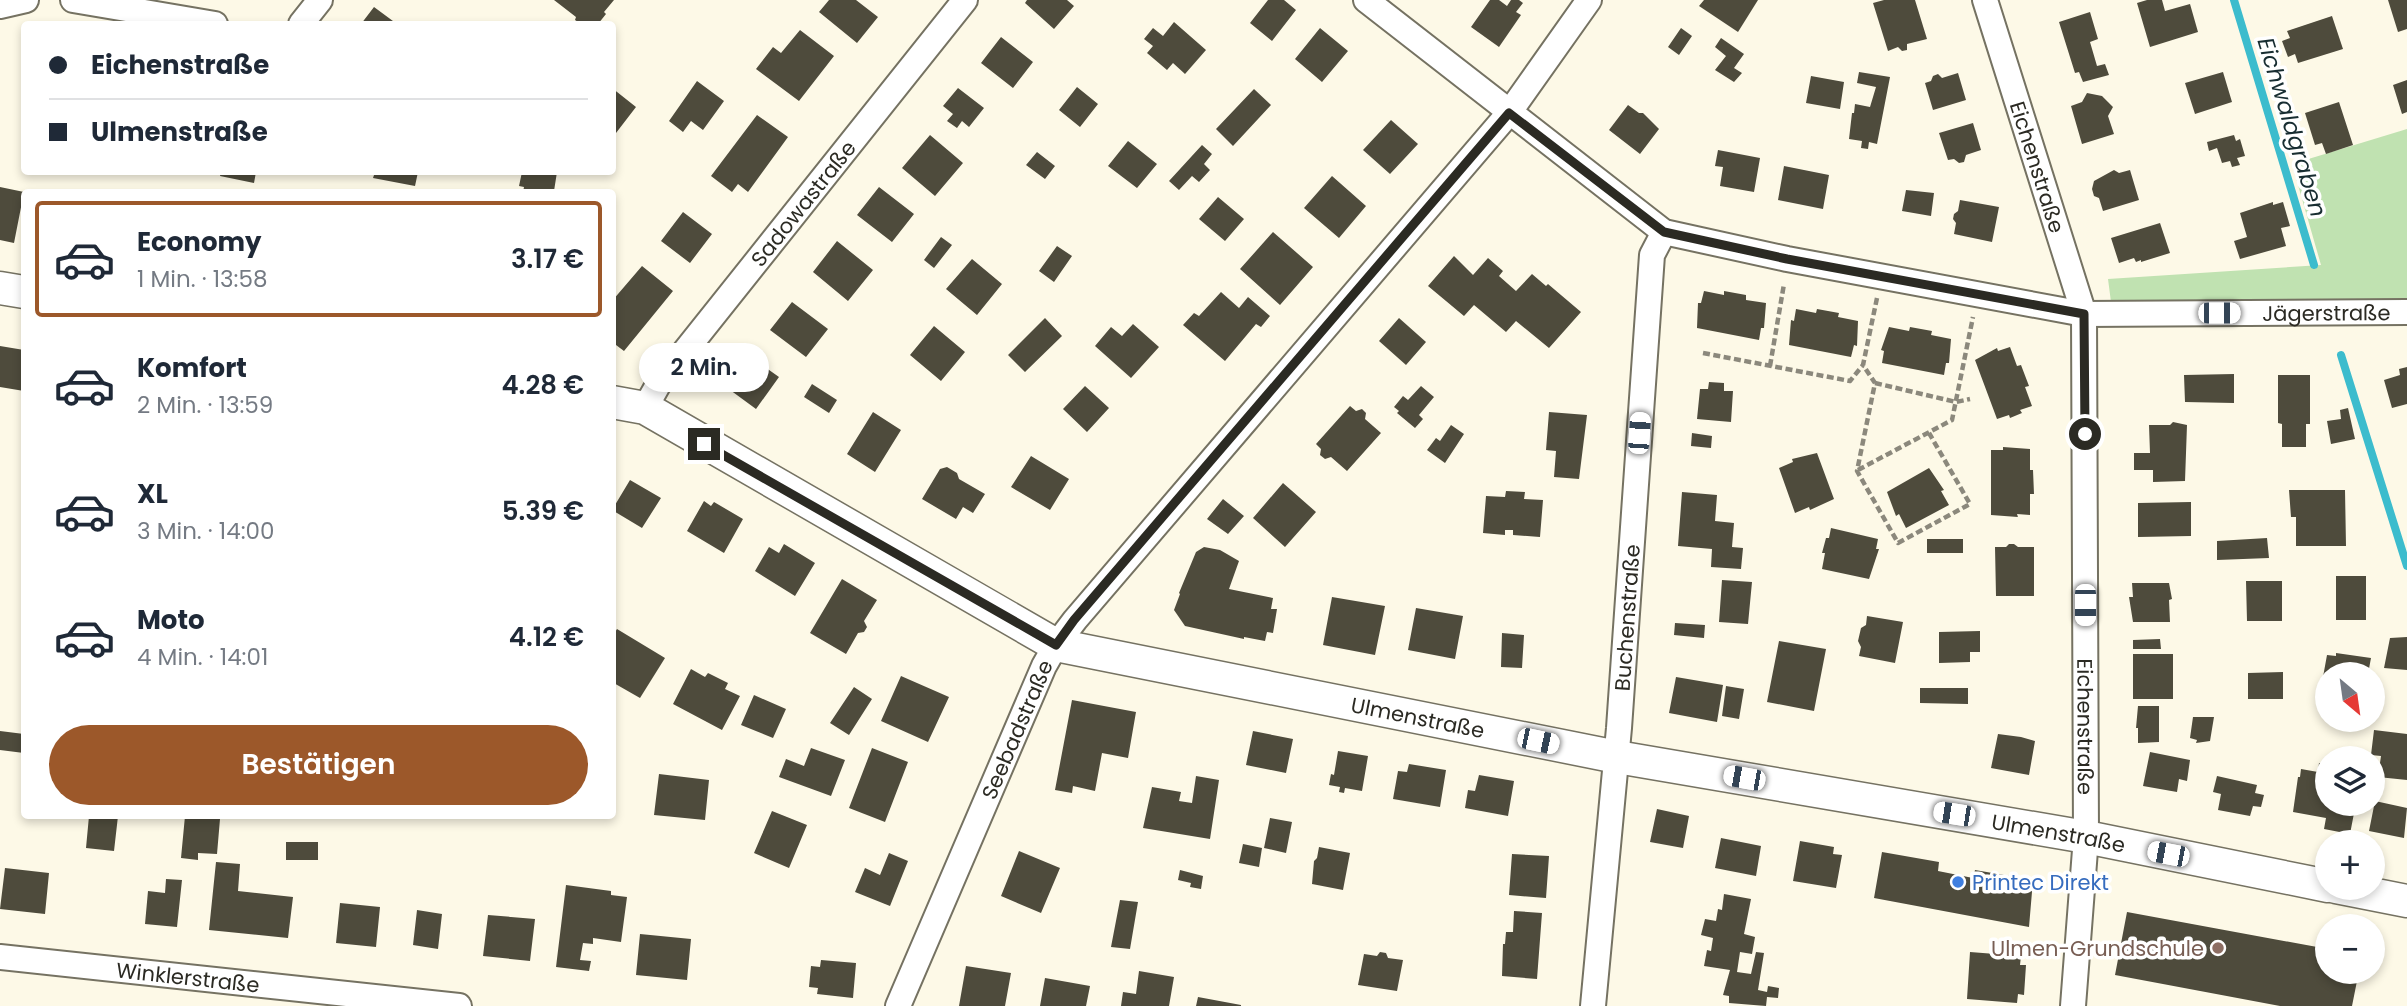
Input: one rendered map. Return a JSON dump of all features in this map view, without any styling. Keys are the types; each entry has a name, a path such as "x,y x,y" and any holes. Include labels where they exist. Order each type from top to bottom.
{"street":[{"path":"0,6 26,0"},
{"path":"73,0 197,21"},
{"path":"303,21 320,0"},
{"name":"Sadowastraße","path":"645,408 658,385 965,0"},
{"name":"Jägerstraße","path":"1366,0 1664,232 1787,259 2084,314 2407,312"},
{"name":"Seebadstraße","path":"898,1006 1044,666 1056,645 1074,620 1509,113 1589,0"},
{"name":"Eichenstraße","path":"1985,0 2084,314 2086,837 2073,1006"},
{"name":"Buchenstraße","path":"1593,1006 1617,757 1652,255 1664,232"},
{"path":"0,288 21,292"},
{"name":"Ulmenstraße","path":"616,403 645,408 1056,645 1617,757 2086,837 2315,883"},
{"path":"2385,897 2407,901"},
{"name":"Winklerstraße","path":"0,957 459,1006"}],"path":[{"path":"1770,366 1787,259"},
{"path":"1703,353 1850,381 1863,365 1882,276"},
{"path":"1857,471 1952,420 1978,294"},
{"path":"1863,365 1875,383 1956,402 1970,399"},
{"path":"1875,383 1857,471 1898,543 1970,504 1929,433"}],"green space":[{"path":"2407,129 2407,303 2111,302 2108,279 2321,265 2292,164"}],"building":[{"path":"554,0 614,0 600,21 576,21 576,17"},
{"path":"829,0 856,0 878,17 857,43 819,12"},
{"path":"1027,0 1067,0 1074,6 1054,29 1025,3"},
{"path":"1268,0 1284,0 1296,10 1272,41 1250,23"},
{"path":"1490,0 1499,0 1507,6 1511,0 1523,3 1516,12 1521,15 1499,47 1471,27"},
{"path":"1704,0 1758,0 1738,32 1699,6"},
{"path":"1884,0 1915,0 1927,39 1907,44 1907,50 1902,51 1898,47 1888,51 1873,3"},
{"path":"2162,0 2165,11 2190,4 2198,32 2150,47 2137,3"},
{"path":"2388,0 2407,0 2407,29 2398,32"},
{"path":"374,7 393,21 363,21"},
{"path":"2090,12 2098,39 2090,42 2097,66 2105,64 2109,75 2083,82 2079,72 2075,73 2059,22"},
{"path":"2332,16 2343,49 2298,63 2295,54 2288,57 2282,41 2290,38 2287,31"},
{"path":"1174,22 1206,50 1185,74 1173,63 1167,70 1147,53 1153,46 1144,39 1153,28 1163,36"},
{"path":"1320,28 1348,51 1322,82 1295,59"},
{"path":"1681,28 1692,36 1679,55 1668,47"},
{"path":"800,30 834,56 799,101 756,69 773,47 781,53"},
{"path":"1001,37 1033,62 1013,88 981,63"},
{"path":"1721,38 1744,54 1734,68 1742,73 1734,82 1715,70 1726,56 1715,47"},
{"path":"1859,72 1890,77 1877,144 1869,142 1868,149 1861,148 1862,141 1849,139 1855,104 1870,107 1876,87 1857,83"},
{"path":"2223,72 2232,102 2195,114 2185,83"},
{"path":"1958,73 1966,100 1933,110 1925,83 1938,74 1942,78"},
{"path":"1811,76 1844,82 1840,109 1806,103"},
{"path":"2407,80 2407,112 2402,114 2393,85"},
{"path":"697,81 724,101 703,130 691,121 683,132 669,121"},
{"path":"1077,87 1098,104 1080,127 1059,110"},
{"path":"958,88 984,108 969,127 962,121 957,128 947,121 953,114 943,106"},
{"path":"1254,89 1271,105 1233,146 1216,129"},
{"path":"616,91 636,107 616,133"},
{"path":"2087,93 2102,96 2113,107 2108,116 2114,134 2082,144 2071,106 2082,102"},
{"path":"2339,102 2353,145 2326,154 2322,143 2315,145 2305,113"},
{"path":"1628,105 1643,113 1659,129 1640,154 1609,130"},
{"path":"757,115 788,137 748,192 738,184 732,192 711,176"},
{"path":"1391,120 1418,144 1390,174 1363,150"},
{"path":"1973,123 1981,150 1966,155 1964,162 1948,160 1939,133"},
{"path":"930,135 963,163 935,196 902,168"},
{"path":"2234,135 2236,141 2240,139 2245,156 2237,158 2240,165 2232,167 2230,161 2222,163 2217,148 2209,151 2207,142"},
{"path":"1128,141 1157,164 1137,188 1108,166"},
{"path":"1202,145 1212,154 1204,164 1210,170 1199,182 1192,176 1179,190 1169,181"},
{"path":"1718,150 1760,158 1754,192 1720,186 1723,167 1715,166"},
{"path":"1037,152 1055,166 1045,179 1026,165"},
{"path":"1784,166 1829,175 1823,209 1778,200"},
{"path":"2114,170 2119,173 2130,170 2139,200 2103,211 2099,198 2094,196 2094,181"},
{"path":"220,175 255,175 254,183"},
{"path":"374,175 417,175 415,186 373,178"},
{"path":"521,175 557,175 554,189 524,189 519,186"},
{"path":"1332,176 1366,206 1339,238 1304,208"},
{"path":"0,187 21,191 21,207 14,243 0,240"},
{"path":"879,187 914,214 892,242 857,215"},
{"path":"1906,190 1934,193 1931,216 1902,211"},
{"path":"1218,197 1244,219 1225,241 1199,219"},
{"path":"1960,200 1999,207 1992,242 1954,234 1956,223 1953,219"},
{"path":"2273,202 2273,205 2283,202 2290,226 2281,228 2286,246 2240,259 2234,241 2247,237 2240,213"},
{"path":"683,212 712,234 690,263 661,241"},
{"path":"2160,223 2170,253 2141,262 2136,262 2134,258 2119,263 2111,238"},
{"path":"1273,232 1313,267 1280,305 1240,269"},
{"path":"941,237 952,245 934,268 924,260"},
{"path":"837,241 873,270 848,301 813,272"},
{"path":"1057,246 1072,256 1054,282 1039,271"},
{"path":"1454,256 1473,275 1488,258 1503,271 1499,276 1516,291 1532,274 1581,312 1549,348 1516,321 1506,332 1474,305 1464,316 1428,286"},
{"path":"972,259 1002,284 977,315 946,289"},
{"path":"642,266 673,291 624,351 616,345 616,296"},
{"path":"1704,291 1746,295 1746,300 1766,303 1764,328 1761,328 1759,340 1697,328 1698,303 1701,303"},
{"path":"1221,292 1239,308 1248,297 1270,316 1261,327 1256,324 1225,361 1183,325 1194,313 1199,316"},
{"path":"792,302 828,329 806,357 770,330"},
{"path":"1796,309 1816,313 1817,309 1839,313 1838,317 1858,321 1857,346 1854,345 1851,357 1789,345 1791,320 1794,321"},
{"path":"1045,318 1062,336 1025,372 1008,355"},
{"path":"1399,318 1426,342 1406,365 1379,341"},
{"path":"1133,324 1159,347 1131,378 1095,346 1111,327 1122,336"},
{"path":"934,326 965,352 941,381 910,355"},
{"path":"1889,327 1909,331 1910,327 1932,331 1931,335 1951,339 1949,363 1946,363 1944,375 1882,363 1884,351 1881,350"},
{"path":"0,346 21,350 21,390 0,387"},
{"path":"2010,347 2029,386 2025,387 2032,406 2020,410 2022,413 2010,418 2009,415 1997,419 1975,360 1997,348 1998,351"},
{"path":"749,356 779,377 756,409 726,387"},
{"path":"2407,367 2407,404 2392,408 2384,380 2400,375 2399,369"},
{"path":"2234,374 2234,403 2185,402 2184,375"},
{"path":"2278,375 2310,375 2310,424 2306,424 2306,447 2282,447 2282,424 2278,423"},
{"path":"1709,382 1724,383 1724,391 1733,391 1731,422 1697,419 1700,389 1708,389"},
{"path":"812,384 837,400 829,413 804,397"},
{"path":"1085,386 1109,408 1087,432 1063,409"},
{"path":"1421,386 1434,397 1419,415 1423,419 1415,428 1397,413 1399,411 1394,407 1403,396 1408,400"},
{"path":"1350,406 1356,411 1362,409 1366,413 1365,419 1381,433 1347,471 1331,457 1325,459 1320,455 1321,449 1316,444"},
{"path":"2348,408 2355,439 2331,444 2327,421 2341,419 2340,410"},
{"path":"873,412 901,430 875,472 847,454"},
{"path":"1549,412 1587,415 1579,479 1554,477 1556,451 1546,450"},
{"path":"2173,422 2187,425 2185,481 2153,482 2153,470 2134,470 2134,453 2150,453 2149,425 2170,425"},
{"path":"1451,425 1464,434 1445,463 1427,450 1436,438 1440,441"},
{"path":"1692,433 1712,436 1711,448 1691,446"},
{"path":"2003,447 2030,449 2034,494 2030,494 2030,515 1991,515 1991,450 2003,450"},
{"path":"1817,453 1834,499 1810,510 1809,507 1795,513 1779,468 1793,462 1792,459"},
{"path":"1031,456 1069,479 1050,510 1011,487"},
{"path":"947,467 957,473 959,479 985,494 973,513 963,507 956,519 922,499 940,469"},
{"path":"1929,468 1944,490 1941,491 1949,505 1906,528 1899,514 1896,516 1887,492"},
{"path":"630,480 661,498 642,528 616,512 616,503"},
{"path":"1283,483 1316,512 1285,547 1253,518"},
{"path":"2289,490 2345,490 2346,546 2296,546 2296,517 2291,517"},
{"path":"1506,491 1525,492 1524,499 1543,500 1540,537 1513,535 1513,530 1505,530 1505,535 1483,533 1486,496 1505,497"},
{"path":"1682,492 1717,495 1715,521 1734,523 1732,547 1743,548 1741,569 1711,567 1712,549 1678,546"},
{"path":"1223,499 1244,516 1228,534 1207,519"},
{"path":"704,501 711,506 714,502 743,519 724,553 687,531"},
{"path":"2191,502 2191,536 2138,537 2138,503"},
{"path":"1831,528 1878,539 1876,549 1879,549 1869,579 1822,569 1825,553 1822,553"},
{"path":"2267,538 2269,558 2217,560 2217,541"},
{"path":"1927,539 1963,539 1963,553 1927,553"},
{"path":"784,544 815,563 795,596 755,571 769,547 779,553"},
{"path":"2009,544 2034,547 2034,596 1996,596 1995,547 2006,547"},
{"path":"1204,547 1220,550 1239,561 1229,589 1273,598 1271,609 1277,609 1273,633 1267,632 1265,641 1185,626 1174,610 1196,552"},
{"path":"2336,576 2366,576 2366,620 2336,620"},
{"path":"842,579 877,600 864,621 867,627 864,632 858,633 846,654 810,633"},
{"path":"1722,580 1752,582 1748,624 1719,622"},
{"path":"2246,581 2282,581 2282,621 2247,621"},
{"path":"2132,583 2169,583 2172,599 2169,600 2170,622 2133,622 2129,597 2133,597"},
{"path":"1332,597 1385,606 1375,655 1323,645"},
{"path":"1416,608 1463,616 1455,659 1408,650"},
{"path":"1867,616 1903,622 1895,663 1859,656 1861,647 1858,641 1861,628 1866,625"},
{"path":"1675,623 1705,625 1704,638 1674,635"},
{"path":"616,631 665,658 640,698 616,684"},
{"path":"1980,631 1980,652 1970,652 1970,662 1939,663 1939,632"},
{"path":"1502,633 1524,635 1522,668 1501,667"},
{"path":"2407,637 2407,670 2385,668 2390,638"},
{"path":"2160,639 2161,649 2133,649 2133,640"},
{"path":"1779,641 1826,649 1814,711 1767,702"},
{"path":"2336,653 2371,658 2370,662 2326,662 2327,655 2336,656"},
{"path":"2133,654 2173,654 2173,699 2133,699"},
{"path":"691,669 705,677 708,673 728,683 725,689 740,696 722,730 673,704"},
{"path":"2283,672 2283,699 2248,699 2248,673"},
{"path":"901,676 949,697 928,742 881,721"},
{"path":"1676,677 1723,685 1717,722 1669,713"},
{"path":"1726,686 1744,689 1739,719 1722,716"},
{"path":"854,687 872,699 849,735 830,723"},
{"path":"1920,688 1968,688 1968,704 1920,703"},
{"path":"754,695 786,709 773,738 741,725"},
{"path":"1072,700 1136,712 1128,758 1102,753 1095,791 1073,786 1072,793 1055,790"},
{"path":"2138,706 2159,706 2159,742 2138,743"},
{"path":"2193,717 2214,717 2210,741 2196,743 2197,740 2190,738"},
{"path":"0,731 21,734 21,753 0,750"},
{"path":"1253,731 1293,739 1286,773 1246,765"},
{"path":"2374,732 2407,734 2407,780 2385,778 2385,746 2372,746"},
{"path":"1998,734 2035,741 2029,775 1991,768"},
{"path":"811,748 845,760 831,796 779,777 786,759 804,766"},
{"path":"872,748 908,762 885,822 849,808"},
{"path":"1338,751 1368,756 1362,791 1345,788 1344,793 1339,792 1340,787 1329,785 1331,774 1334,775"},
{"path":"2150,752 2190,760 2187,781 2179,779 2177,792 2143,786"},
{"path":"1409,764 1446,770 1440,807 1393,799 1398,771 1407,772"},
{"path":"2301,769 2315,771 2315,816 2293,812"},
{"path":"659,774 709,780 705,820 654,815"},
{"path":"1479,775 1514,781 1508,816 1465,808 1468,790 1475,791"},
{"path":"1196,776 1219,780 1210,839 1143,828 1152,787 1181,792 1179,801 1192,803"},
{"path":"2217,776 2257,785 2255,793 2264,795 2261,807 2253,806 2250,816 2218,810 2221,794 2213,792"},
{"path":"2385,803 2407,808 2404,838 2385,834 2385,830 2369,830 2372,816 2385,816"},
{"path":"1657,809 1689,816 1683,848 1650,842"},
{"path":"772,811 807,825 789,868 754,853"},
{"path":"2315,816 2353,816 2351,830 2324,829 2326,818"},
{"path":"1270,818 1292,822 1286,853 1264,848"},
{"path":"89,819 118,819 114,851 86,848"},
{"path":"185,819 220,819 217,854 198,853 198,860 181,858"},
{"path":"1721,838 1761,846 1756,876 1715,868"},
{"path":"1800,841 1834,847 1833,854 1842,855 1836,888 1793,881"},
{"path":"286,842 318,842 318,860 286,860"},
{"path":"1243,844 1262,848 1259,867 1239,863"},
{"path":"1319,847 1350,853 1343,890 1312,884 1314,861"},
{"path":"1019,851 1060,868 1041,913 1001,896"},
{"path":"1882,852 1939,862 1938,871 1973,878 1975,870 2033,880 2029,927 1874,898"},
{"path":"889,853 908,861 890,906 855,892 865,868 880,875"},
{"path":"1512,854 1549,856 1546,898 1509,895"},
{"path":"216,862 240,864 238,891 293,897 288,938 209,930"},
{"path":"5,868 49,873 45,914 0,909"},
{"path":"1180,870 1203,876 1201,889 1190,887 1191,883 1178,880"},
{"path":"166,879 182,880 177,927 145,924 148,891 165,893"},
{"path":"566,885 611,891 611,895 627,897 621,942 593,938 593,944 583,943 580,960 591,961 589,971 556,967"},
{"path":"1724,894 1751,899 1744,934 1755,937 1752,954 1740,952 1737,972 1751,974 1756,952 1764,953 1758,990 1767,992 1768,986 1779,988 1778,998 1767,997 1766,1006 1729,1003 1729,996 1723,995 1730,970 1704,966 1713,938 1701,935 1705,919 1716,921 1718,909 1722,910"},
{"path":"1120,900 1138,902 1130,949 1111,947"},
{"path":"340,903 380,907 376,947 336,943"},
{"path":"417,910 442,914 438,949 413,945"},
{"path":"1514,911 1542,913 1537,979 1502,976 1503,944 1506,932 1513,932"},
{"path":"2127,912 2315,947 2315,984 2356,984 2352,1006 2280,1006 2115,975"},
{"path":"488,915 535,919 530,961 483,956"},
{"path":"640,934 691,939 687,980 636,975"},
{"path":"1380,952 1386,953 1388,958 1403,960 1397,991 1358,985 1364,954 1377,956"},
{"path":"1970,952 2021,956 2020,965 2026,965 2024,995 2018,994 2017,1003 1967,999"},
{"path":"821,960 856,963 853,998 817,994 818,988 809,987 811,966 820,967"},
{"path":"966,966 1011,973 1005,1006 959,1006"},
{"path":"1139,971 1174,977 1169,1006 1121,1006 1123,992 1136,994"},
{"path":"1045,978 1090,986 1086,1006 1040,1006"},
{"path":"1198,997 1241,1005 1241,1006 1196,1006"}],"waterway":[{"name":"Eichwaldgraben","path":"2234,0 2314,265"},
{"name":"Eichwaldgraben","path":"2341,355 2407,566"}],"place":[{"name":"Printec Direkt","path":"1958,882"},
{"name":"Ulmen-Grundschule","path":"2218,948"}],"route":[{"path":"704,444 1056,645 1074,620 1509,113 1664,232 1787,259 2084,314 2085,434"}]}
